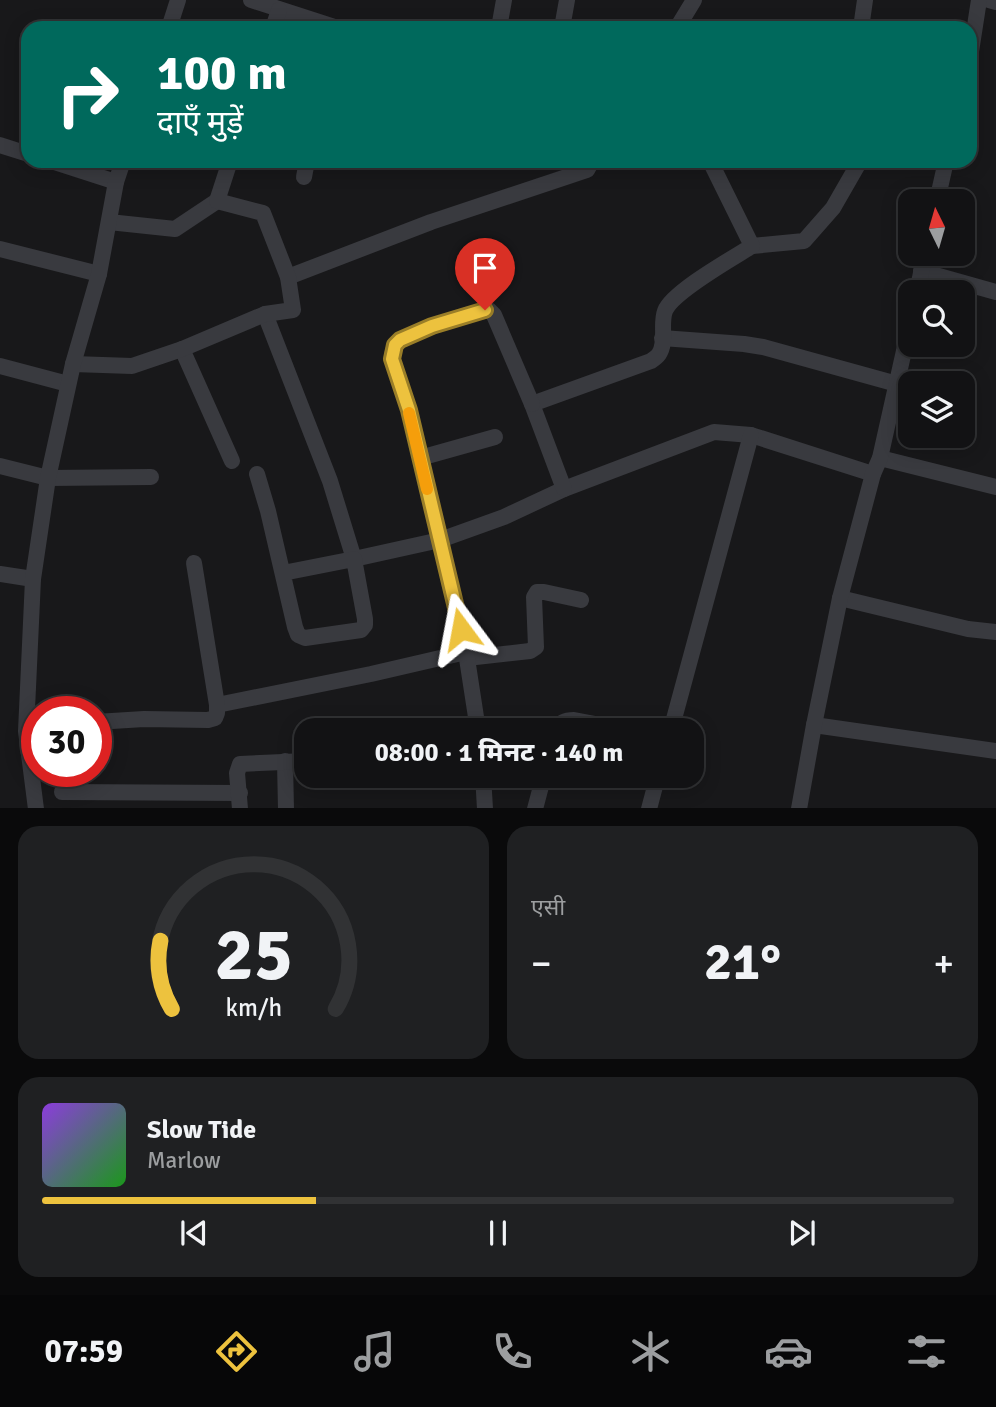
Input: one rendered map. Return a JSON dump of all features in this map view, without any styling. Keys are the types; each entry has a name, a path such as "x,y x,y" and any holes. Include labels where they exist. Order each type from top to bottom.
{"street":[{"path":"171,21 178,0"},
{"path":"251,0 315,21"},
{"path":"500,21 504,0"},
{"path":"563,21 567,0"},
{"path":"681,21 694,0"},
{"path":"862,21 864,0"},
{"path":"976,21 979,0"},
{"path":"989,0 996,2"},
{"path":"275,21 279,10"},
{"path":"0,145 21,152"},
{"path":"73,168 116,182"},
{"path":"32,696 33,579 47,478 73,364 99,274 121,168"},
{"path":"109,222 175,229 217,201 228,168"},
{"path":"288,277 431,222 588,168"},
{"path":"713,168 752,246"},
{"path":"532,404 651,361 659,354 663,318 669,304 703,276 752,246 804,241 833,208 856,168"},
{"path":"940,189 944,168"},
{"path":"73,364 132,366 182,349 265,314 293,310 288,277 263,213 217,201"},
{"path":"0,250 99,274"},
{"path":"920,280 923,266"},
{"path":"922,271 996,292"},
{"path":"476,718 467,655 409,410 392,359 395,345 400,340 432,326 489,310 494,315 532,404 564,489"},
{"path":"257,474 298,635 305,638 361,630 365,619 354,559 330,481 265,314"},
{"path":"662,338 763,347 897,384"},
{"path":"182,349 232,461"},
{"path":"799,808 840,598 873,474 880,458 903,357"},
{"path":"0,366 68,384"},
{"path":"283,573 440,540 714,432 751,435 873,474"},
{"path":"674,718 751,435"},
{"path":"420,458 495,437"},
{"path":"880,458 996,487"},
{"path":"0,466 47,478 151,477"},
{"path":"112,721 208,720 215,718 218,713 194,563"},
{"path":"0,574 33,579"},
{"path":"217,705 467,655 530,650 537,647 534,597 537,592 581,600"},
{"path":"840,598 968,629 996,632"},
{"path":"814,725 996,751"},
{"path":"285,761 286,808"},
{"path":"62,792 240,801 237,773 240,764 294,761"},
{"path":"35,787 36,808"},
{"path":"484,788 485,808"},
{"path":"535,808 540,788"},
{"path":"649,808 654,788"}],"slow traffic":[{"path":"409,413 427,489"}],"route":[{"path":"461,629 409,410 392,359 395,345 400,340 432,326 485,310"}]}
